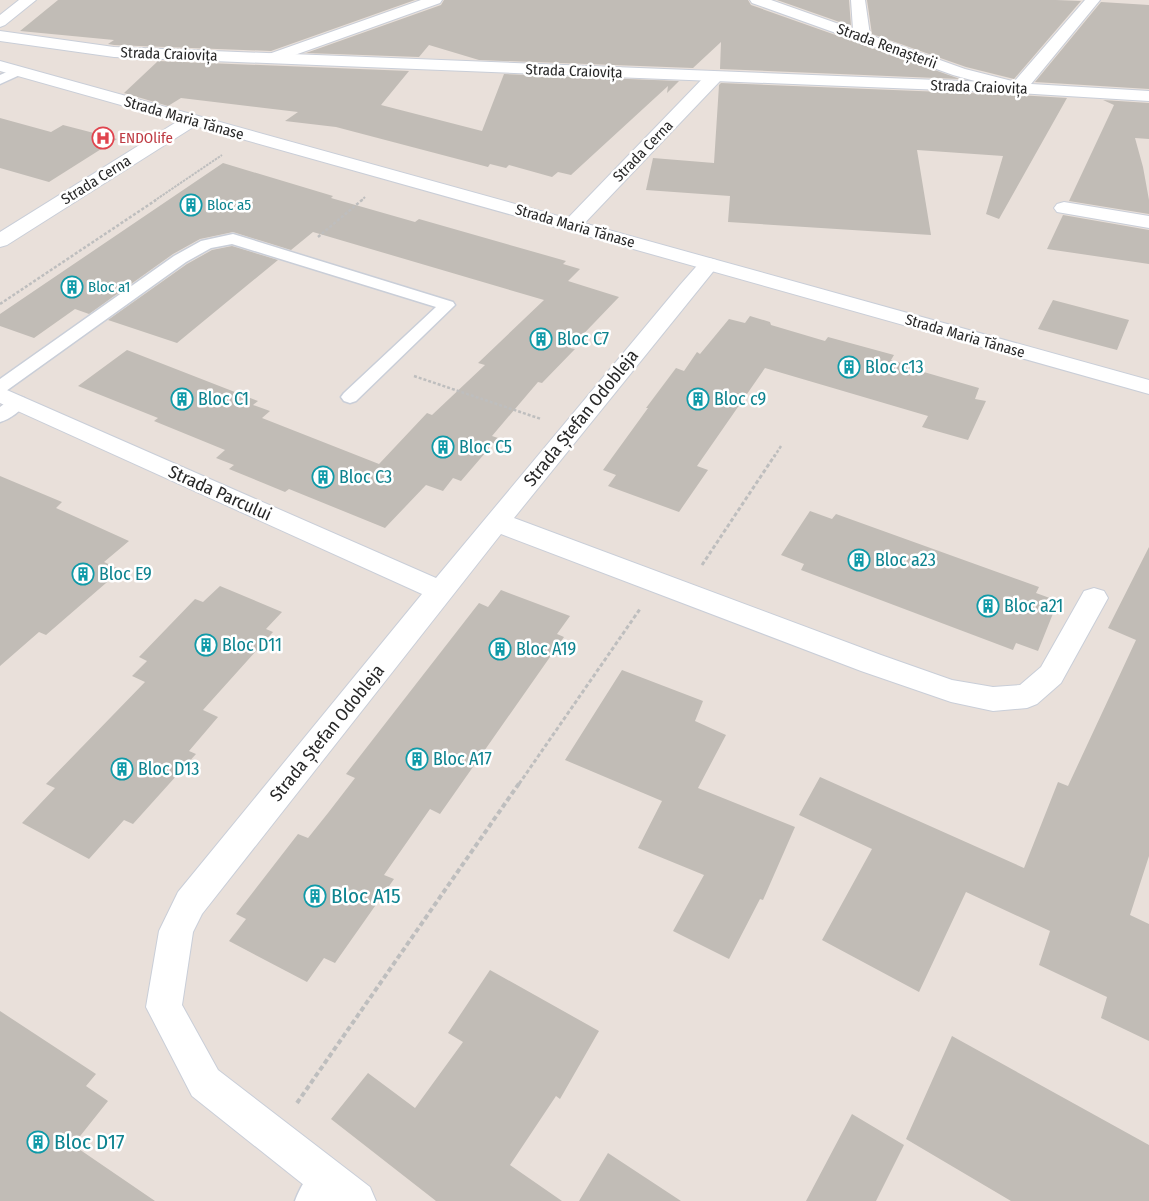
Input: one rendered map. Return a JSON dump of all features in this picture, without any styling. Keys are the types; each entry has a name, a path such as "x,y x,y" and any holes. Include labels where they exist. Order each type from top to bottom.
{"street":[{"path":"0,22 29,0"},
{"path":"272,58 435,0"},
{"name":"Strada Renașterii","path":"756,0 959,72 1018,88"},
{"path":"858,0 862,37"},
{"path":"1018,88 1093,0"},
{"name":"Strada Craiovița","path":"0,36 114,52 1018,88 1149,96"},
{"name":"Strada Maria Tănase","path":"9,69 1149,387"},
{"name":"Strada Cerna","path":"572,225 714,77"},
{"name":"Strada Cerna","path":"0,241 192,120"},
{"path":"1064,208 1149,222"},
{"name":"Strada Ștefan Odobleja","path":"356,1201 205,1083 164,1007 176,930 190,903 440,591 709,264"},
{"name":"Strada Parcului","path":"5,400 440,591"},
{"path":"497,522 942,688 993,699 1027,696 1051,675 1094,598"}],"lane":[{"path":"0,80 9,69"},
{"path":"5,400 180,259 206,244 233,239 447,305 350,397"},
{"path":"310,1201 327,1177"}],"path":[{"path":"0,304 251,136"},
{"path":"285,255 320,236 391,175"},
{"path":"383,365 571,430"},
{"path":"684,592 781,446"},
{"path":"274,1136 658,583"}],"building":[{"path":"58,0 415,0 271,51 114,45 108,44 114,40 20,31"},
{"path":"444,0 748,0 751,5 960,79 720,69 721,42 693,68 479,60 429,45 419,57 306,53 441,5"},
{"path":"777,0 849,0 851,26"},
{"path":"867,0 1081,1 1014,79 966,67 872,34"},
{"path":"1101,2 1149,5 1149,89 1035,82"},
{"path":"158,61 409,71 381,105 482,131 504,74 679,81 667,93 668,86 571,175 558,172 552,177 509,165 506,168 490,164 488,167 336,127 285,121 298,112 181,98 168,106 124,93"},
{"path":"721,83 1067,98 999,219 986,214 1003,156 917,150 931,235 728,222 730,196 646,190 653,158 714,163 719,85"},
{"path":"1103,100 1149,103 1149,139 1135,138 1143,167 1149,200 1149,214 1069,201 1114,105"},
{"path":"0,118 51,132 63,125 117,139 49,182 0,168"},
{"path":"223,163 333,196 331,198 415,222 419,219 566,261 563,264 580,269 568,281 619,297 570,348 575,349 542,383 538,382 492,436 498,438 461,481 453,478 443,491 426,485 385,528 289,489 285,492 229,469 234,465 216,458 225,450 154,421 158,418 78,386 127,350 258,401 253,405 270,411 262,418 379,464 427,413 432,415 485,365 478,363 544,300 313,232 291,250 233,232 200,239 173,254 89,314 75,309 34,338 0,326 0,314"},
{"path":"1063,215 1149,230 1149,264 1047,249"},
{"path":"232,246 278,260 177,343 108,320 187,264 212,250"},
{"path":"1053,300 1129,320 1117,350 1038,329"},
{"path":"750,316 770,322 771,325 825,341 828,337 894,355 891,360 911,366 910,368 979,388 975,399 986,401 968,440 922,427 928,416 765,368 697,466 708,470 679,512 608,486 616,475 603,470 676,368 684,371 697,352 700,354 729,319 745,323"},
{"path":"0,476 62,502 56,508 129,541 104,562 121,570 46,635 39,632 0,666"},
{"path":"810,511 832,519 836,514 1039,587 1036,593 1058,601 1038,651 1016,643 1013,650 801,570 804,564 781,555"},
{"path":"1149,547 1149,856 1130,915 1149,924 1149,1041 1101,1018 1107,997 1039,965 1050,931 966,892 919,992 822,940 872,849 799,815 820,777 1024,868 1058,782 1068,786 1136,640 1108,628"},
{"path":"220,586 282,612 266,629 273,632 203,710 218,717 189,751 196,754 133,824 124,820 89,859 22,823 55,788 46,784 145,682 132,676 147,661 139,657 195,599 203,602"},
{"path":"501,590 570,616 557,634 564,637 440,814 430,809 384,875 394,879 335,963 324,958 307,982 229,941 246,919 236,914 298,834 308,838 328,813 355,778 346,774 479,603 488,607"},
{"path":"622,670 703,701 695,721 726,735 698,788 795,827 763,900 760,899 729,959 673,931 704,875 638,848 662,801 565,760"},
{"path":"490,970 599,1031 560,1099 556,1096 510,1165 562,1201 436,1201 331,1119 368,1073 415,1108 463,1042 448,1033"},
{"name":"Bloc D17","path":"0,1011 96,1074 86,1086 108,1101 73,1145 155,1201 0,1201"},
{"path":"952,1036 1149,1145 1149,1201 1011,1201 906,1139"},
{"path":"852,1114 904,1145 876,1201 806,1201"},
{"path":"608,1153 681,1201 579,1201"}],"place":[{"name":"ENDOlife","path":"103,138"},
{"name":"Bloc a5","path":"191,205"},
{"name":"Bloc a1","path":"72,287"},
{"name":"Bloc C7","path":"541,339"},
{"name":"Bloc c13","path":"849,367"},
{"name":"Bloc C1","path":"182,399"},
{"name":"Bloc c9","path":"698,399"},
{"name":"Bloc C5","path":"443,447"},
{"name":"Bloc C3","path":"323,477"},
{"name":"Bloc a23","path":"859,560"},
{"name":"Bloc E9","path":"83,574"},
{"name":"Bloc a21","path":"988,606"},
{"name":"Bloc D11","path":"206,645"},
{"name":"Bloc A19","path":"500,649"},
{"name":"Bloc A17","path":"417,759"},
{"name":"Bloc D13","path":"122,769"},
{"name":"Bloc A15","path":"315,896"},
{"name":"Bloc D17","path":"38,1142"}]}
